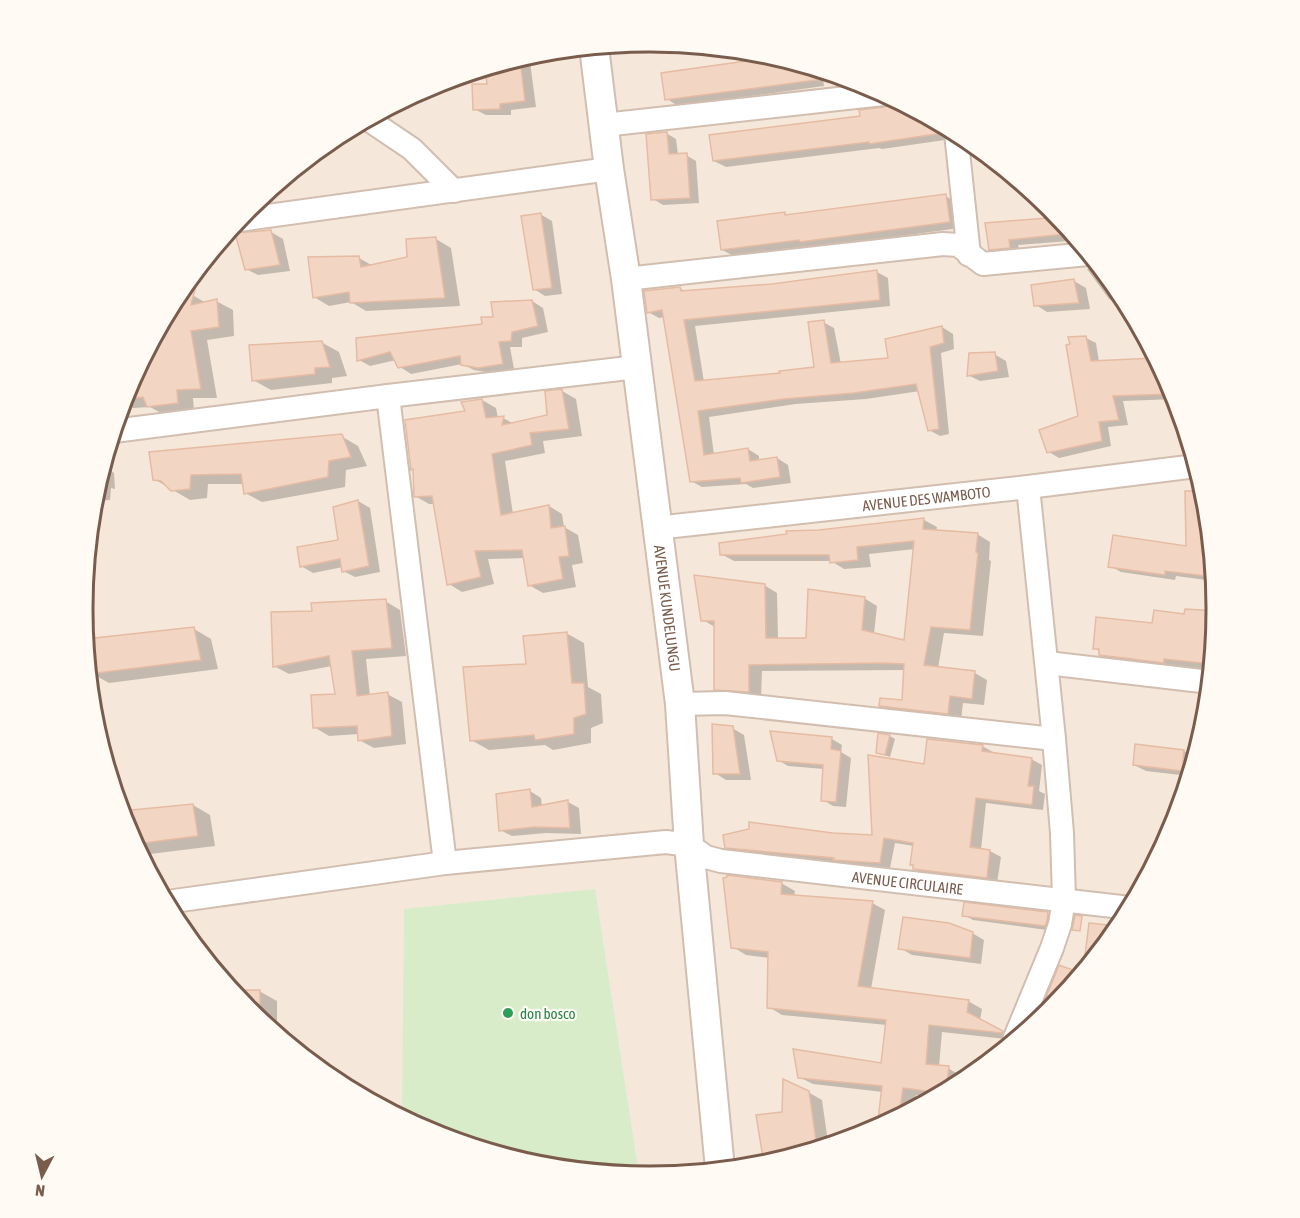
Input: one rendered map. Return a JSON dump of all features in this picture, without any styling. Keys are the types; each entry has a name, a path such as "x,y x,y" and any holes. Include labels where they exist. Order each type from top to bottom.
{"street":[{"name":"AVENUE KUNDELUNGU","path":"595,56 680,704 689,845 719,1161"},
{"path":"604,125 865,96"},
{"path":"376,125 412,149 454,191"},
{"path":"957,145 969,255"},
{"path":"253,218 609,169"},
{"path":"626,279 943,244 958,245 979,263 986,264 1079,255"},
{"path":"123,430 637,367"},
{"path":"388,396 445,863"},
{"name":"AVENUE DES WAMBOTO","path":"656,528 1028,487 1188,466"},
{"path":"1021,1024 1055,940 1064,900 1062,833 1054,739 1028,487"},
{"path":"1047,663 1202,681"},
{"path":"680,704 725,703 1054,739"},
{"path":"176,901 445,863 652,842 689,845"},
{"name":"AVENUE CIRCULAIRE","path":"689,845 706,857 721,861 1120,907"}],"shaded area":[{"path":"650,52 723,57 759,63 794,71 863,95 928,127 959,146 989,167 1044,215 1092,270 1113,300 1149,363 1164,396 1188,465 1202,536 1205,573 1206,609 1202,682 1188,753 1177,788 1149,855 1132,887 1092,948 1068,976 1044,1003 989,1051 928,1091 896,1108 829,1136 794,1147 723,1161 650,1166 577,1161 506,1147 471,1136 404,1108 341,1072 311,1051 256,1003 208,948 187,918 151,855 136,822 112,753 104,718 98,682 93,609 98,536 104,500 112,465 136,396 168,331 187,300 208,270 256,215 311,167 341,146 404,110 437,95 506,71 541,63 577,57"}],"green space":[{"name":"don bosco","path":"595,889 638,1165 577,1161 506,1147 437,1123 402,1107 404,909"}],"building":[{"path":"747,61 821,79 665,100 661,73"},
{"path":"521,68 525,101 500,104 500,109 473,110 472,84 487,84 486,77"},
{"path":"885,107 896,110 939,134 869,144 869,142 713,161 709,135 860,116 859,110"},
{"path":"667,132 669,154 687,153 690,198 651,200 646,134"},
{"path":"946,194 950,222 721,250 717,221 785,212 785,215"},
{"path":"541,213 552,288 533,290 521,216"},
{"path":"1047,218 1061,234 1009,240 1010,248 989,250 985,223"},
{"path":"271,230 280,265 245,270 236,237 240,233"},
{"path":"436,237 445,298 350,303 349,292 313,298 308,257 359,256 361,267 407,257 406,239"},
{"path":"877,270 880,300 684,320 695,381 780,373 779,371 814,367 808,322 824,320 831,363 888,358 885,339 942,326 944,343 930,347 939,429 928,431 916,384 698,411 704,455 748,448 750,461 777,457 780,477 741,483 740,478 690,482 662,310 647,313 644,291 680,287 681,291 772,284"},
{"path":"1074,279 1079,303 1034,306 1031,285"},
{"path":"195,288 191,305 217,299 219,327 191,331 201,389 177,390 178,403 147,407 143,397 135,398 168,331"},
{"path":"532,300 538,326 512,332 511,341 499,342 503,364 478,368 461,365 460,356 398,368 390,352 357,361 356,338 482,324 481,317 493,317 491,302"},
{"path":"1086,336 1091,361 1147,358 1163,394 1113,396 1119,420 1099,422 1102,441 1047,453 1039,430 1078,416 1066,345 1070,344 1068,337"},
{"path":"322,341 330,367 315,368 315,374 252,381 249,345"},
{"path":"995,352 998,371 967,376 969,353"},
{"path":"562,389 569,429 530,433 532,445 492,454 501,515 549,505 551,528 565,526 569,556 559,557 563,579 528,586 522,550 475,551 481,577 447,585 432,496 414,497 413,469 411,470 405,420 465,411 461,402 482,399 486,418 504,416 502,425 547,415 545,391"},
{"path":"342,434 351,457 329,461 328,477 244,494 241,474 191,475 190,489 171,491 161,481 153,480 149,452"},
{"path":"1185,491 1194,491 1202,536 1205,576 1165,571 1165,575 1108,567 1113,535 1186,546"},
{"path":"358,500 369,566 342,572 340,559 300,567 297,547 338,540 333,507"},
{"path":"924,518 923,529 978,533 970,630 931,627 924,665 975,671 972,699 950,696 948,714 879,706 880,698 902,700 904,664 882,663 749,665 749,692 714,690 714,621 701,621 694,575 765,584 766,638 806,638 808,589 865,597 862,630 904,640 914,541 857,547 858,560 830,563 829,555 720,555 719,543 787,534 786,531 819,530"},
{"path":"386,599 392,648 352,651 357,696 388,692 392,736 358,741 357,726 313,728 311,695 335,694 329,656 273,667 271,612 312,611 311,603"},
{"path":"1185,609 1206,610 1204,663 1164,659 1164,663 1099,655 1099,649 1093,649 1096,617 1152,623 1154,610 1184,614"},
{"path":"194,627 201,660 97,673 95,638"},
{"path":"567,632 572,683 584,683 586,714 574,718 574,734 535,740 534,735 470,741 463,667 526,664 523,636"},
{"path":"712,724 733,726 740,774 713,774"},
{"path":"770,731 832,737 831,749 841,751 836,802 821,801 823,765 777,761"},
{"path":"878,733 890,735 885,755 876,753"},
{"path":"927,739 983,745 982,751 1032,758 1028,786 1034,786 1032,805 976,798 970,847 990,850 987,878 913,869 913,865 910,865 913,843 884,838 880,863 725,848 723,835 749,829 749,822 833,833 872,835 868,755 924,764"},
{"path":"1135,744 1184,750 1182,771 1133,765"},
{"path":"530,789 532,807 568,800 570,828 534,827 499,831 496,794"},
{"path":"193,804 198,836 145,843 131,810"},
{"path":"727,875 782,882 781,894 873,901 858,986 969,1000 967,1012 1003,1031 1002,1033 929,1025 926,1064 949,1066 947,1079 928,1091 903,1088 900,1106 878,1116 882,1086 798,1078 793,1049 881,1063 886,1020 767,1008 768,952 731,948 723,878"},
{"path":"964,902 1048,912 1047,921 1045,926 962,916"},
{"path":"1075,915 1082,916 1080,931 1072,930"},
{"path":"903,917 949,923 973,932 970,958 898,949"},
{"path":"1089,923 1108,925 1092,948 1085,956"},
{"path":"1059,965 1073,970 1068,976 1043,1003"},
{"path":"244,990 260,990 260,1007"},
{"path":"783,1079 809,1091 816,1140 762,1154 756,1115 782,1112"}],"place":[{"name":"don bosco","path":"508,1013"}]}
